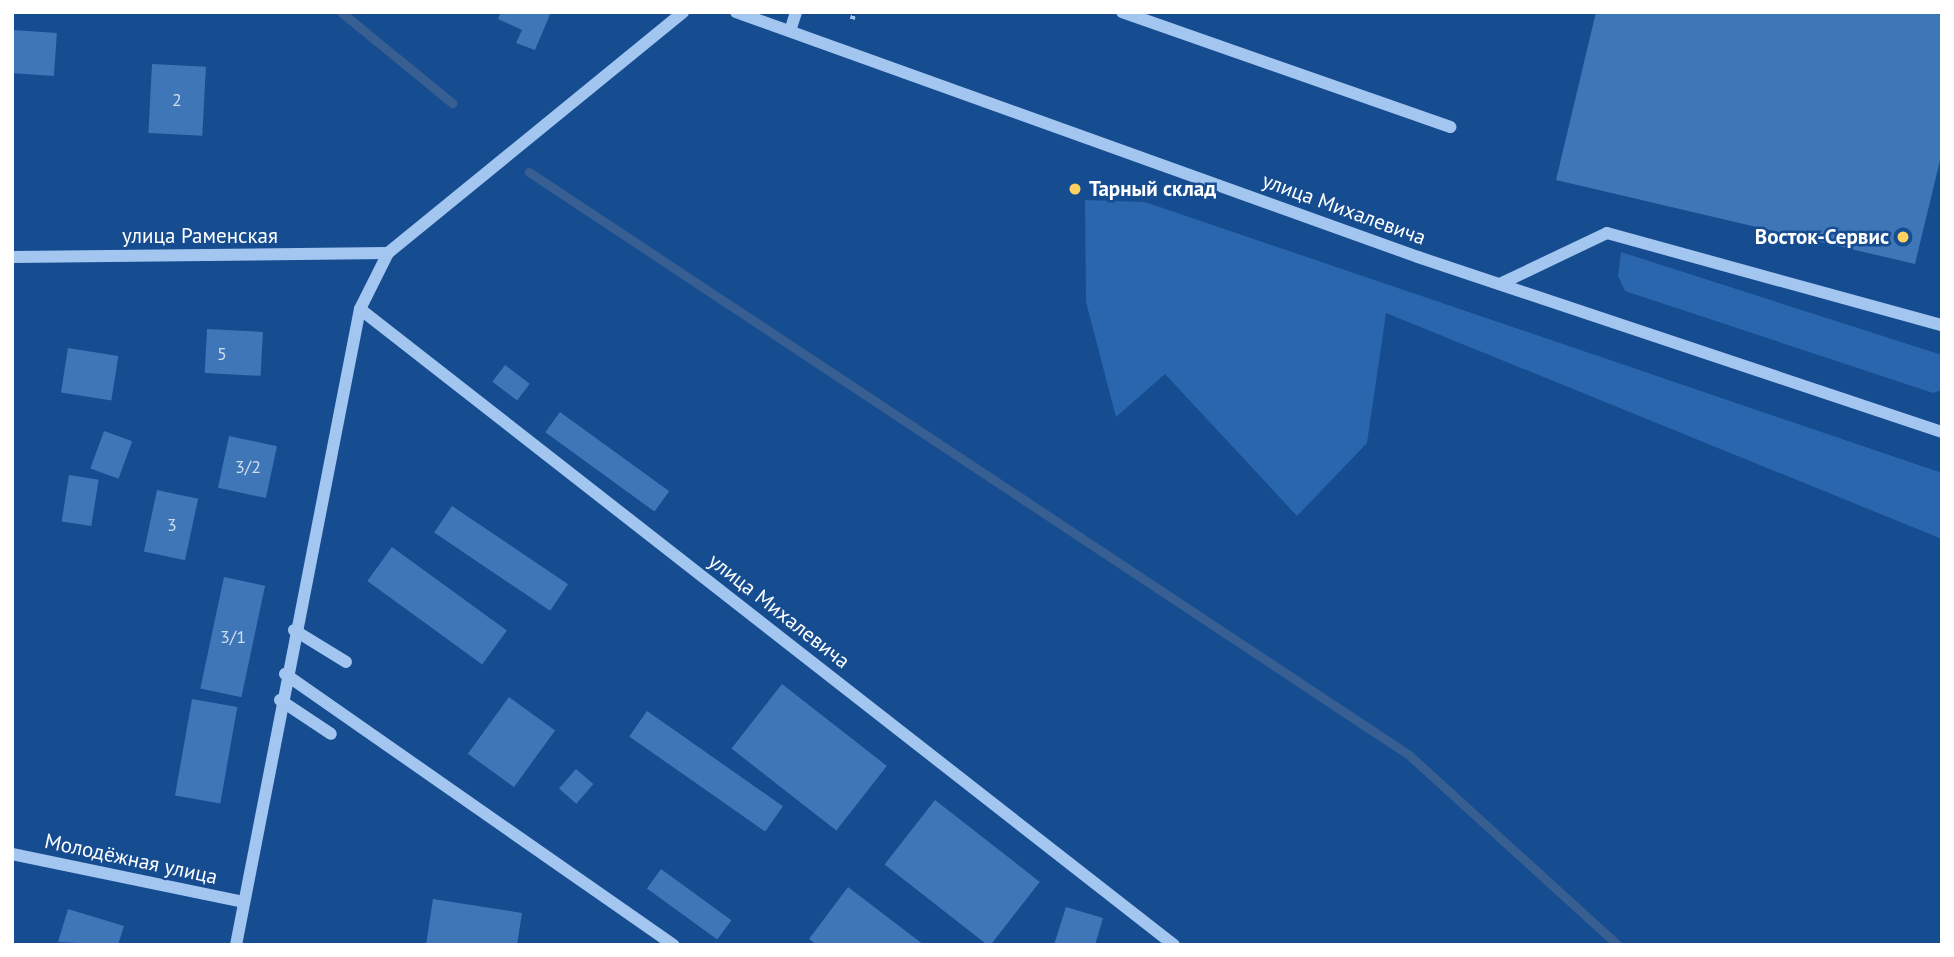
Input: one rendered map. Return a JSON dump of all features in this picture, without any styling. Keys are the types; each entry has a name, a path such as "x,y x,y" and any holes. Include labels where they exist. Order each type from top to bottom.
{"street":[{"path":"236,945 285,674 360,309 388,253 683,12"},
{"name":"улица Михалевича","path":"736,12 1502,283 1942,432"},
{"path":"790,31 796,12"},
{"path":"1122,12 1450,127"},
{"path":"1502,283 1607,233 1942,325"},
{"name":"улица Раменская","path":"12,257 388,253"},
{"name":"улица Михалевича","path":"360,309 1174,945"},
{"path":"294,630 346,662"},
{"path":"285,674 674,945"},
{"path":"280,700 331,734"},
{"name":"Молодёжная улица","path":"12,854 243,902"}],"path":[{"path":"852,19 854,12"}],"shaded area":[{"path":"1085,200 1145,202 1942,473 1942,539 1386,313 1367,443 1297,516 1165,374 1116,417 1086,302"},
{"path":"1621,252 1942,355 1942,390 1933,393 1625,291 1618,276"}],"building":[{"path":"501,12 551,12 535,50 516,43 522,30 498,19"},
{"path":"1596,12 1942,12 1942,152 1915,264 1556,180"},
{"path":"13,30 57,33 54,76 12,73"},
{"path":"152,64 206,67 202,136 148,133"},
{"path":"207,329 263,332 261,376 205,373"},
{"path":"68,348 118,356 111,400 61,392"},
{"path":"505,365 530,384 517,400 492,382"},
{"path":"560,412 669,491 655,512 545,432"},
{"path":"104,431 132,441 119,479 90,469"},
{"path":"229,436 277,446 266,498 218,488"},
{"path":"69,475 99,480 91,526 62,521"},
{"path":"157,490 198,499 185,560 144,552"},
{"path":"452,506 568,584 550,611 434,533"},
{"path":"392,547 507,630 482,664 367,581"},
{"path":"224,577 265,586 241,697 200,689"},
{"path":"782,684 887,766 836,830 732,749"},
{"path":"509,697 555,731 514,787 468,754"},
{"path":"192,699 237,707 220,803 175,796"},
{"path":"647,711 783,806 765,832 629,736"},
{"path":"576,769 593,784 576,804 559,789"},
{"path":"935,800 1040,882 990,945 987,945 885,865"},
{"path":"661,869 731,920 717,940 647,888"},
{"path":"848,887 924,945 817,945 809,939"},
{"path":"433,899 522,913 517,945 426,945"},
{"path":"1066,907 1103,918 1095,945 1054,945"},
{"path":"68,909 124,926 118,945 58,942"}],"waterway":[{"path":"341,12 452,103"},
{"path":"529,172 1409,755 1618,945"}],"place":[{"name":"Тарный склад","path":"1075,189"},
{"name":"Восток-Сервис","path":"1903,237"}]}
